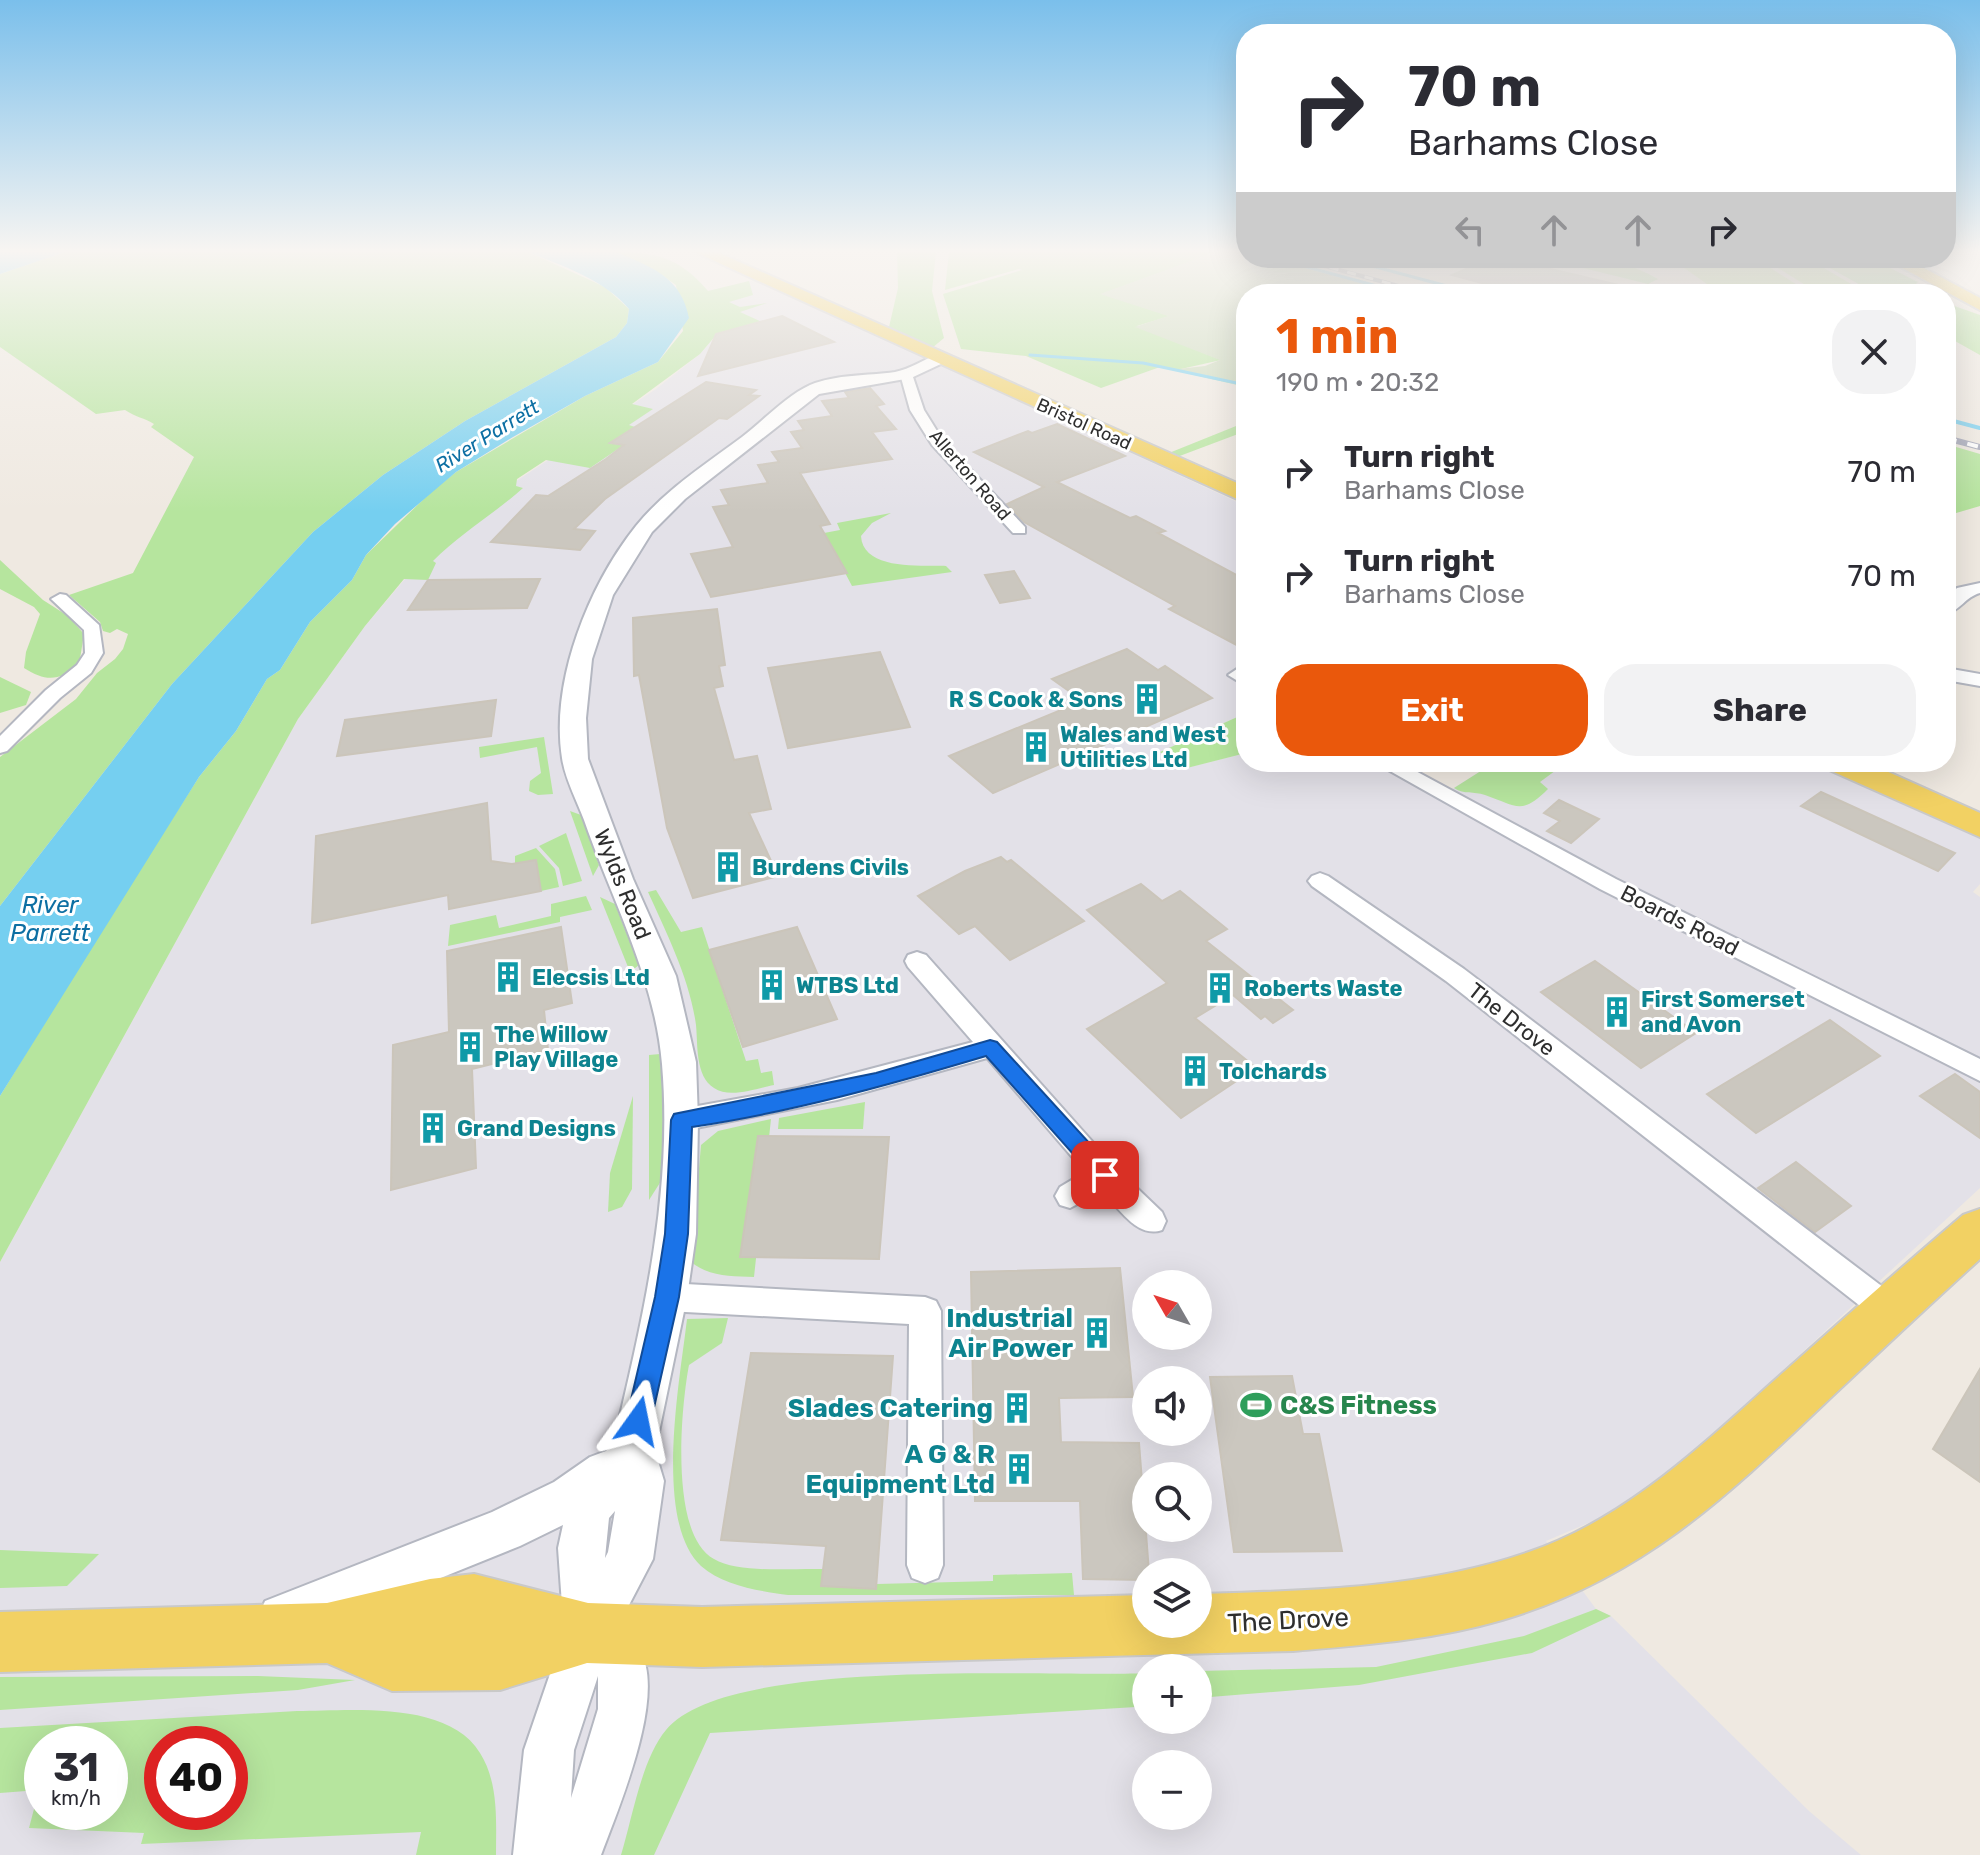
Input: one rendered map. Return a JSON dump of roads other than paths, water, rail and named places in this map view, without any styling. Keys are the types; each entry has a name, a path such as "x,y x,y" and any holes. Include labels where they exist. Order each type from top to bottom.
{"main road":[{"name":"Bristol Road","path":"891,339 1236,492"},
{"path":"1868,772 1980,826"},
{"name":"The Drove","path":"239,1635 327,1633 392,1660 500,1659 588,1633 719,1637 1293,1621 1373,1615 1482,1595 1527,1583 1584,1559 1675,1505 1735,1454 1980,1229"},
{"path":"0,1642 239,1635"}],"street":[{"name":"Wylds Road","path":"540,1855 549,1750 588,1633 630,1559 642,1481 633,1451 667,1297 677,1234 681,1120 679,1062 660,976 619,879 575,759 577,684 585,640 602,595 631,546 678,495 813,390 831,384 906,374 928,367 937,360"},
{"name":"Allerton Road","path":"906,374 916,408 924,422 972,483 1019,530"},
{"path":"1956,598 1980,588"},
{"path":"0,747 53,694 84,669 94,653 93,629 60,599"},
{"path":"1956,600 1980,603"},
{"path":"1956,676 1980,680"},
{"name":"Boards Road","path":"1401,772 1464,809 1608,884 1980,1071"},
{"name":"The Drove","path":"1320,881 1455,975 1889,1310"},
{"path":"917,961 1105,1175 1151,1221"},
{"path":"681,1120 876,1081 990,1047"},
{"path":"1070,1196 1105,1175"},
{"path":"667,1297 925,1311 925,1565"},
{"path":"239,1635 504,1530 570,1498 633,1451"},
{"path":"574,1855 601,1787 623,1709 622,1665 588,1633"}],"water":[{"name":"River Parrett","path":"613,339 675,339 658,362 585,396 456,472 395,524 366,555 352,580 310,622 280,670 267,679 236,731 199,777 0,1096 0,906 172,684 313,532 383,475 465,421"}],"waterway":[{"path":"1030,355 1143,363 1236,383"},
{"path":"1956,422 1980,428"}],"railway":[{"path":"1956,441 1980,447"}],"place":[{"name":"R S Cook & Sons","path":"1147,699"},
{"name":"Wales and West Utilities Ltd","path":"1036,747"},
{"name":"Burdens Civils","path":"728,867"},
{"name":"Elecsis Ltd","path":"508,977"},
{"name":"WTBS Ltd","path":"772,985"},
{"name":"Roberts Waste","path":"1220,988"},
{"name":"First Somerset and Avon","path":"1617,1012"},
{"name":"The Willow Play Village","path":"470,1047"},
{"name":"Tolchards","path":"1195,1071"},
{"name":"Grand Designs","path":"433,1128"},
{"name":"Industrial Air Power","path":"1097,1333"},
{"name":"C&S Fitness","path":"1256,1405"},
{"name":"Slades Catering","path":"1017,1408"},
{"name":"A G & R Equipment Ltd","path":"1019,1469"}]}
